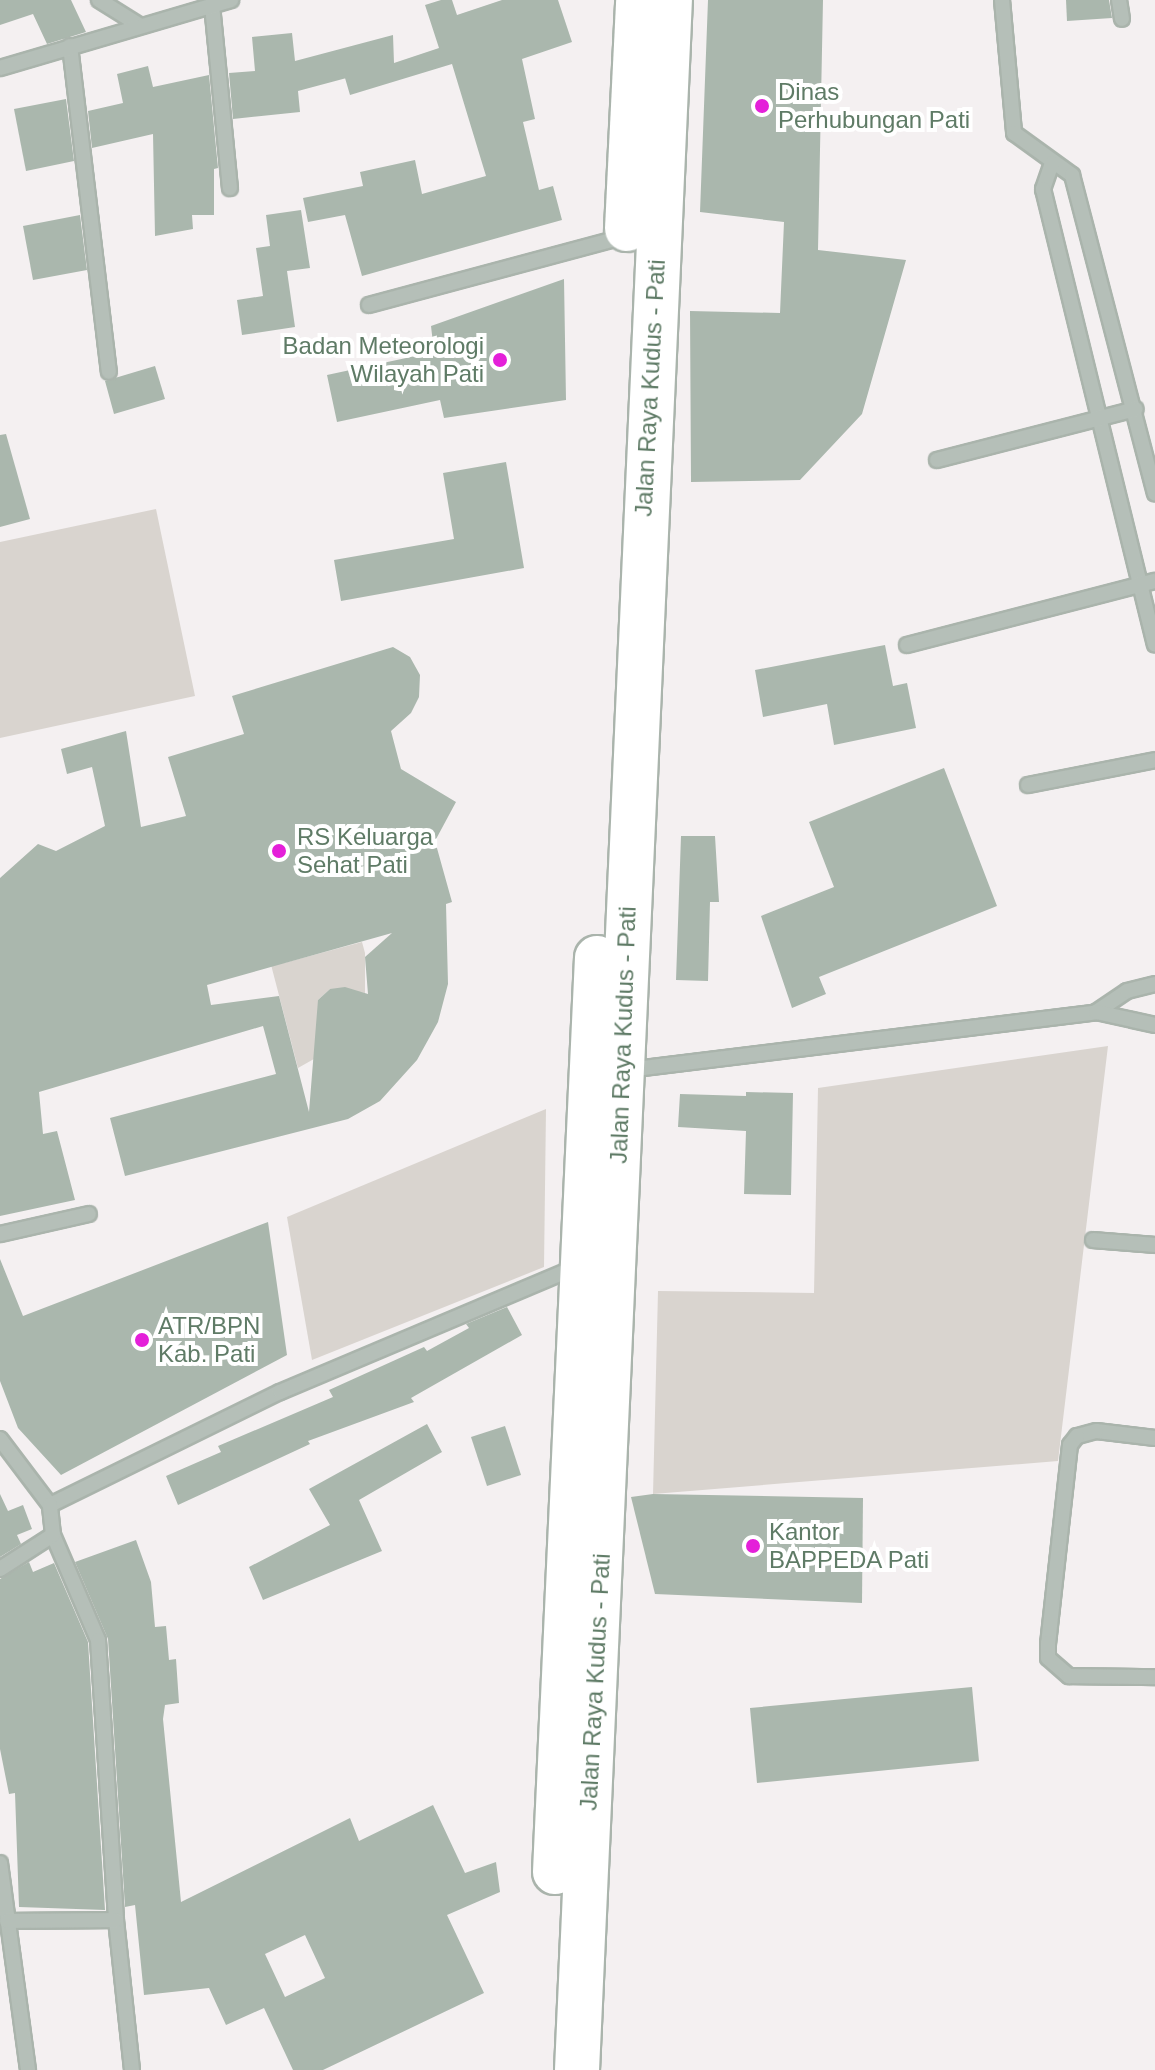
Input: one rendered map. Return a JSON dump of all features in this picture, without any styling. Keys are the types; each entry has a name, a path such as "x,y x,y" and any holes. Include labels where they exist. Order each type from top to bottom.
{"main road":[{"name":"Jalan Raya Kudus - Pati","path":"547,2070 638,0"},
{"name":"Jalan Raya Kudus - Pati","path":"577,2070 670,0"}],"street":[{"path":"99,0 139,25"},
{"path":"0,68 231,0"},
{"path":"1002,0 1014,133 1072,175 1136,409 1155,493"},
{"path":"1119,0 1122,19"},
{"path":"212,5 230,188"},
{"path":"70,46 109,372"},
{"path":"1052,163 1043,189 1155,644"},
{"path":"369,305 627,236"},
{"path":"937,460 1099,416 1136,409"},
{"path":"907,645 1155,581"},
{"path":"1028,785 1155,760"},
{"path":"1096,1012 1127,991 1155,984"},
{"path":"623,1071 1096,1012 1155,1025"},
{"path":"0,1234 89,1214"},
{"path":"1093,1240 1155,1245"},
{"path":"50,1505 280,1392 582,1264"},
{"path":"1155,1438 1096,1431 1077,1436 1070,1445 1048,1643 1048,1658 1069,1676 1155,1677"},
{"path":"1,1437 50,1505 53,1535 98,1640 116,1920 132,2070"},
{"path":"0,1569 53,1535"},
{"path":"0,1863 28,2070"},
{"path":"7,1921 116,1920"}],"shaded area":[{"path":"156,509 195,696 0,738 0,542"},
{"path":"275,934 284,963 362,942 365,953 365,993 330,989 318,1000 328,1051 298,1068 264,938"},
{"path":"1108,1046 1058,1461 653,1494 658,1291 814,1293 818,1088"},
{"path":"546,1109 544,1267 312,1360 287,1217"}],"building":[{"path":"0,0 71,0 86,32 47,44 33,14 0,25"},
{"path":"452,0 457,15 502,0 558,0 572,42 522,59 535,119 523,122 539,190 553,186 562,220 362,276 345,215 308,222 303,198 363,186 360,172 415,160 422,194 486,176 452,64 350,95 345,78 298,91 300,112 233,119 229,73 255,71 252,37 292,33 295,61 393,35 394,63 439,48 425,5"},
{"path":"708,0 823,0 818,250 906,260 862,414 800,480 691,482 690,311 780,313 784,222 700,212"},
{"path":"1066,0 1109,0 1112,18 1067,21"},
{"path":"148,66 153,87 209,75 218,168 214,169 214,215 192,215 193,229 155,236 153,134 92,148 88,111 123,103 117,74"},
{"path":"66,99 74,161 26,171 14,109"},
{"path":"301,210 310,268 287,271 295,327 242,335 237,300 263,296 256,248 270,246 266,215"},
{"path":"80,215 87,270 33,280 23,226"},
{"name":"Badan Meteorologi Wilayah Pati","path":"564,279 566,400 444,418 440,400 337,422 327,375 434,352 431,326"},
{"path":"155,366 165,399 114,414 105,381"},
{"path":"6,434 30,519 0,527 0,435"},
{"path":"506,462 524,568 341,601 334,560 454,539 443,473"},
{"path":"885,645 893,686 907,683 916,728 834,745 827,704 763,717 755,670"},
{"path":"393,647 410,657 420,675 419,697 411,713 391,731 401,769 456,802 435,841 452,902 446,904 448,984 438,1022 417,1060 380,1101 348,1119 125,1176 110,1118 276,1074 263,1026 39,1092 43,1134 57,1131 75,1200 0,1216 0,878 38,844 56,851 105,826 92,767 67,774 61,749 126,731 141,827 186,816 168,757 244,734 232,696","holes":["392,933 365,957 368,994 345,987 330,989 318,1000 309,1112 279,996 211,1005 207,985"]},
{"path":"944,768 997,906 819,977 826,994 792,1008 761,916 834,887 809,822"},
{"path":"681,836 715,836 719,902 710,902 708,981 676,980"},
{"path":"746,1092 793,1093 791,1195 744,1194 746,1131 678,1127 680,1094 746,1096"},
{"name":"ATR/BPN Kab. Pati","path":"268,1222 287,1355 61,1475 18,1428 0,1381 0,1259 23,1316"},
{"path":"507,1307 522,1335 411,1398 414,1402 308,1441 310,1444 178,1505 166,1476 221,1452 218,1446 333,1397 329,1390 424,1347 427,1351 469,1328 466,1324"},
{"path":"427,1424 442,1452 359,1500 382,1551 263,1600 249,1567 330,1525 309,1489"},
{"path":"505,1426 521,1475 487,1486 471,1437"},
{"path":"0,1494 8,1511 23,1505 32,1529 17,1535 21,1544 0,1557"},
{"name":"Kantor BAPPEDA Pati","path":"653,1494 863,1498 862,1603 655,1594 631,1497"},
{"path":"136,1540 151,1582 155,1627 166,1626 169,1660 176,1659 179,1703 165,1705 163,1719 181,1902 350,1818 359,1841 433,1805 465,1873 496,1862 500,1892 447,1915 484,1993 323,2070 293,2070 264,2008 226,2025 209,1988 144,1995 135,1905 125,1907 108,1639 75,1562","holes":["305,1935 325,1978 285,1997 265,1954"]},
{"path":"29,1562 33,1572 54,1563 88,1642 105,1910 19,1907 15,1793 9,1794 0,1749 0,1579"},
{"path":"972,1687 979,1761 757,1783 750,1708"}],"place":[{"name":"Dinas Perhubungan Pati","path":"762,106"},
{"name":"Badan Meteorologi Wilayah Pati","path":"500,360"},
{"name":"RS Keluarga Sehat Pati","path":"279,851"},
{"name":"ATR/BPN Kab. Pati","path":"142,1340"},
{"name":"Kantor BAPPEDA Pati","path":"753,1546"}]}
